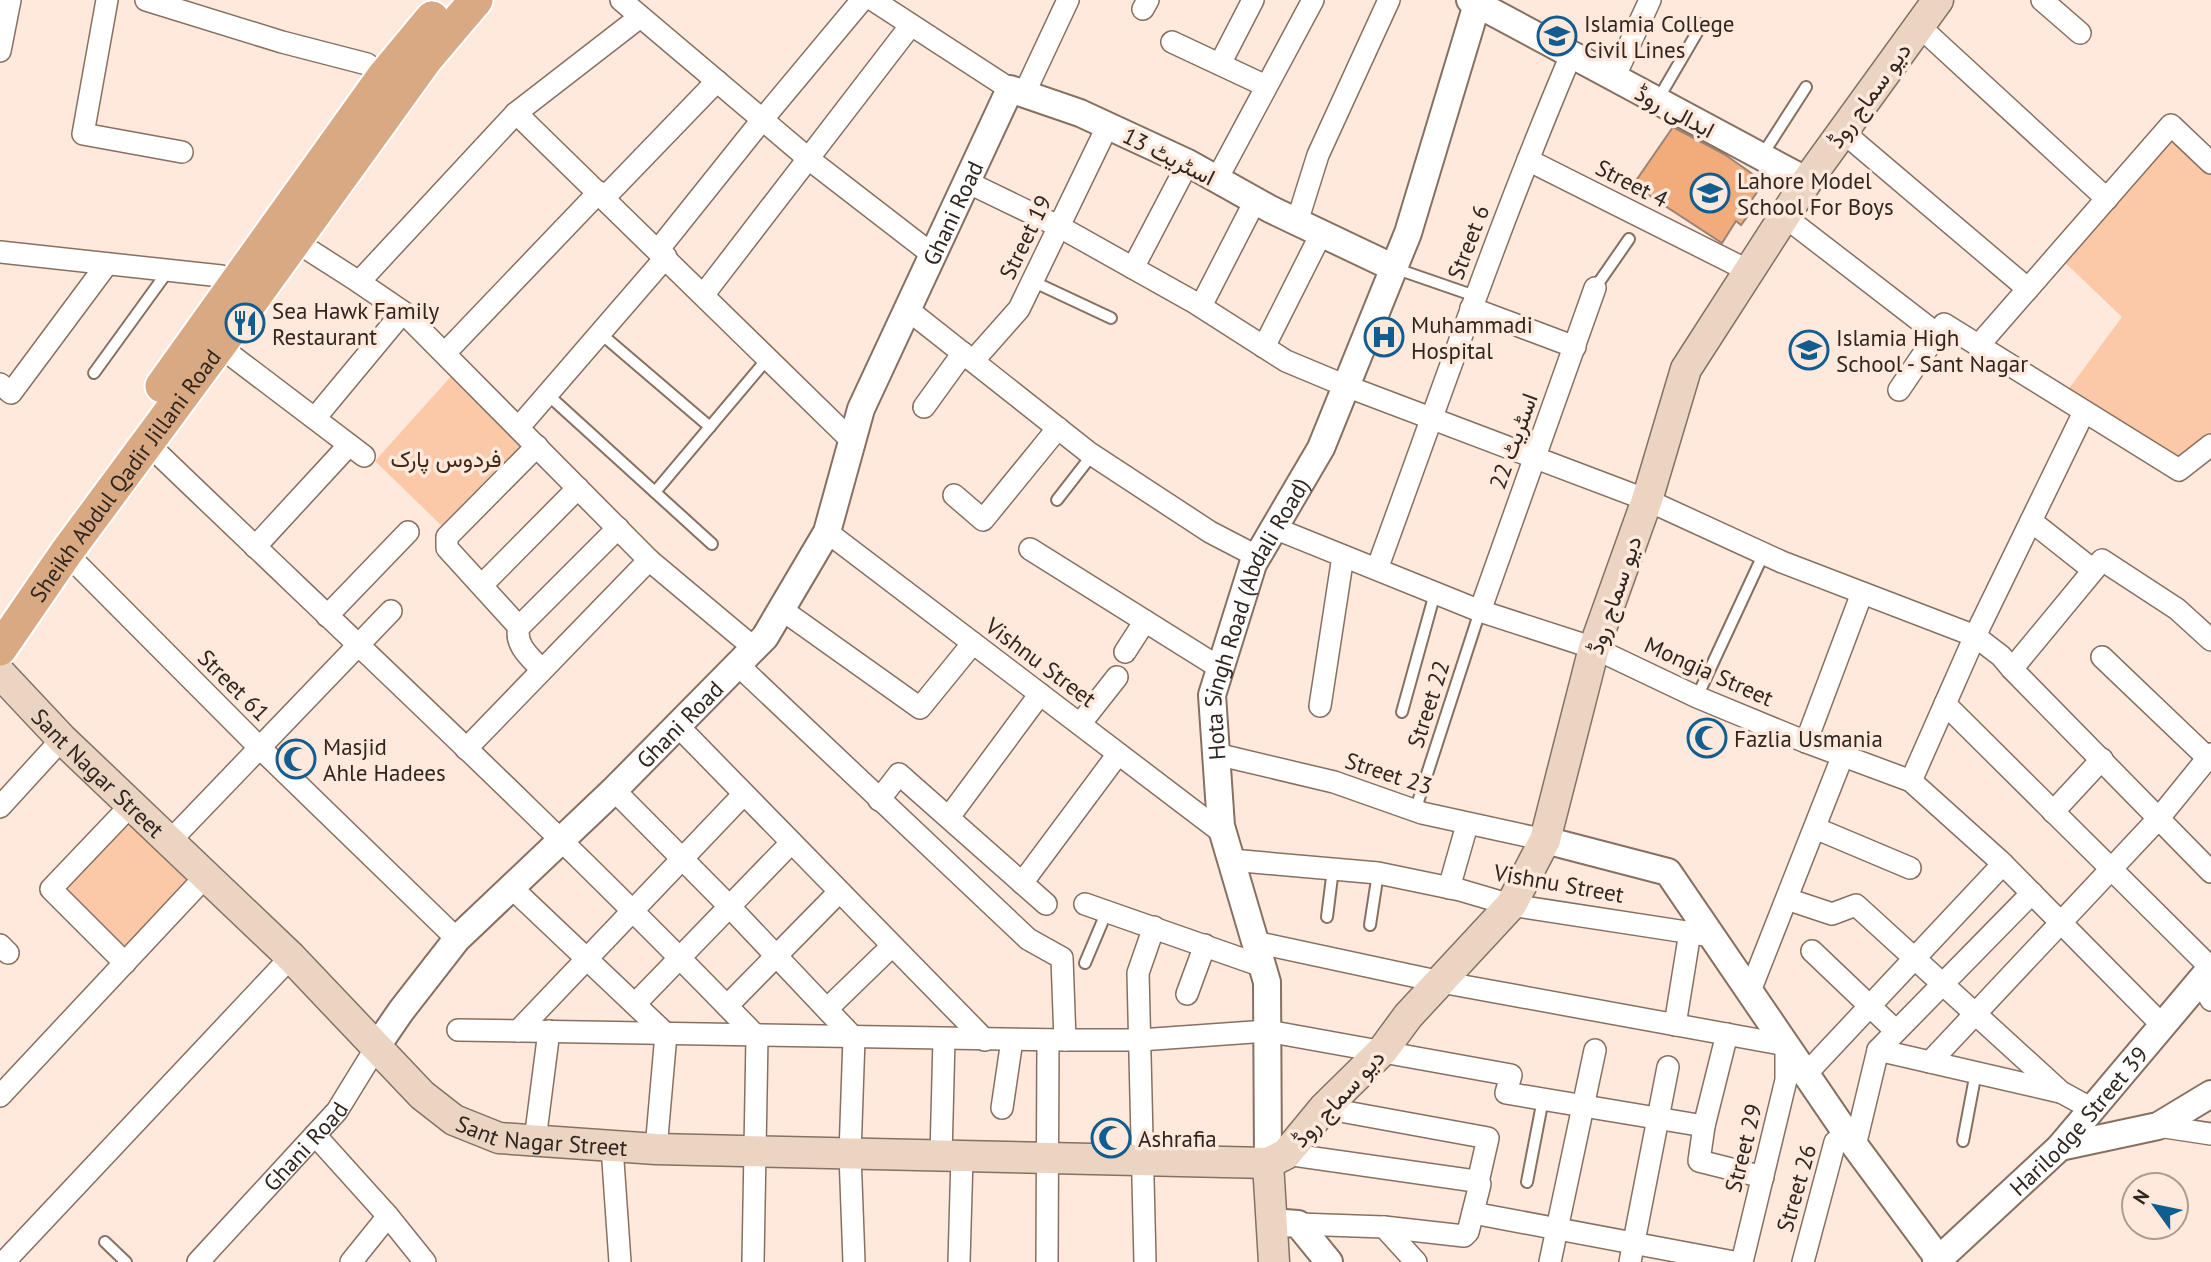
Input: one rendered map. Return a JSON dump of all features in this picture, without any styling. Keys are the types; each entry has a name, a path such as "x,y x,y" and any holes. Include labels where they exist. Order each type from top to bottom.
{"main road":[{"name":"Sheikh Abdul Qadir Jillani Road","path":"0,614 383,77 447,0"},
{"name":"Sheikh Abdul Qadir Jillani Road","path":"0,649 66,553 426,59 476,0"},
{"name":"دیو سماج روڈ","path":"1277,1158 1383,1050 1408,1016 1511,905 1545,840 1594,648 1647,500 1686,369 1807,181 1938,0"},
{"name":"Sant Nagar Street","path":"0,673 62,739 291,957 422,1095 454,1120 499,1138 612,1147 753,1152 1144,1161 1277,1158"},
{"name":"Hota Singh Road (Abdali Road)","path":"1274,1262 1284,1223 1277,1158"}],"street":[{"path":"0,51 10,0"},
{"path":"107,0 82,134 182,152"},
{"path":"146,0 282,42 367,64 383,77"},
{"path":"621,0 810,160 933,255"},
{"path":"519,428 600,333 762,120 862,0"},
{"name":"اسٹریٹ 13","path":"873,0 907,14 1017,92 1108,125 1188,163 1255,201 1394,268"},
{"path":"1017,92 1068,0"},
{"path":"1220,64 1253,0"},
{"path":"1217,179 1313,0"},
{"path":"1297,222 1318,155 1389,0"},
{"path":"1614,78 1650,0"},
{"path":"2042,0 2080,33"},
{"name":"ابدالی روڈ","path":"1474,2 1807,181"},
{"name":"Hota Singh Road (Abdali Road)","path":"1277,1158 1267,1031 1267,982 1221,826 1212,695 1253,564 1321,448 1408,233 1474,2"},
{"path":"704,294 810,160 907,14"},
{"path":"359,282 516,113 640,17"},
{"path":"1919,26 2107,199"},
{"path":"1172,42 1266,86"},
{"name":"Street 6","path":"1377,569 1473,302 1571,55"},
{"path":"445,353 716,80"},
{"name":"Ghani Road","path":"198,1262 337,1111 401,1011 457,939 614,790 765,637 827,532 861,408 967,182 1017,92"},
{"path":"516,113 852,441"},
{"name":"Street 19","path":"923,407 968,357 1019,309 1108,125"},
{"path":"1978,346 2171,125 2211,163"},
{"path":"1843,132 2028,289"},
{"name":"Street 4","path":"1528,160 1749,271"},
{"path":"1133,268 1188,163"},
{"path":"967,182 1060,227 1201,306 1286,361 1647,500 1764,553 1975,636 2001,656 2211,872"},
{"path":"1201,306 1255,201"},
{"path":"1784,216 1937,334"},
{"path":"1264,347 1321,234"},
{"path":"295,241 403,312 746,656 879,800 1028,939 1062,958 1047,1158 1047,1262"},
{"path":"0,252 221,276 234,284"},
{"path":"0,384 11,393 107,264"},
{"name":"اسٹریٹ 22","path":"1480,611 1595,288"},
{"path":"1473,302 1575,347"},
{"path":"908,309 1092,455 1210,532 1258,556"},
{"path":"315,418 403,312"},
{"path":"1899,390 1944,324 2179,470 2211,445"},
{"path":"219,346 357,450 255,547"},
{"path":"1911,781 1975,636 2084,412"},
{"path":"954,495 983,520 1058,428"},
{"path":"147,443 633,909 757,1037 753,1262"},
{"path":"519,627 447,548 447,537 537,446"},
{"path":"482,585 578,488"},
{"path":"2031,521 2097,565 2177,609 2211,640"},
{"path":"542,670 520,645 517,633 519,627 618,528"},
{"name":"Mongia Street","path":"1274,528 1480,611 1594,648 1698,697 1806,742 1911,781 2032,892 2163,1026"},
{"path":"327,616 408,532"},
{"name":"Vishnu Street","path":"827,532 1224,834"},
{"path":"1030,549 1220,668"},
{"name":"Street 61","path":"66,553 260,748 457,939"},
{"path":"1320,706 1343,556"},
{"path":"466,749 649,560"},
{"path":"2012,669 2097,565"},
{"path":"1806,742 1862,593"},
{"path":"781,609 920,708 973,643"},
{"path":"170,841 391,611"},
{"path":"1125,652 1145,621"},
{"path":"1930,1062 2159,818 2210,758 2102,657"},
{"path":"1080,724 1117,677"},
{"path":"948,817 1040,694"},
{"path":"1945,704 2110,868 2208,979"},
{"path":"677,725 985,1040"},
{"path":"0,807 62,739"},
{"path":"1022,883 1118,754"},
{"name":"Street 23","path":"1216,754 1334,782 1415,811 1467,825 1545,840"},
{"path":"1750,991 1843,755"},
{"path":"2053,812 2102,759"},
{"path":"879,800 899,774 1046,904"},
{"path":"614,790 854,1038 850,1154 854,1262"},
{"path":"518,1031 743,795"},
{"path":"125,963 51,889 131,805"},
{"path":"1449,888 1467,825"},
{"path":"1815,828 1910,868"},
{"path":"1545,840 1668,872 1701,934 1750,991 1851,1140 1939,1261"},
{"path":"635,1004 791,843"},
{"name":"Vishnu Street","path":"1231,860 1378,873 1511,905 1701,934"},
{"path":"1806,1074 2003,864"},
{"path":"0,1096 206,876"},
{"path":"511,887 666,1034"},
{"path":"727,1006 839,892"},
{"path":"1878,1050 2032,892"},
{"path":"1787,899 1832,914 1856,905 2061,1092 2092,1109"},
{"path":"1085,904 1206,945 1441,982 1786,1045"},
{"path":"1144,1262 1138,973 1154,927"},
{"path":"1675,1025 1701,934"},
{"path":"1187,993 1206,945"},
{"path":"827,1009 892,946"},
{"path":"1812,951 1896,1031"},
{"path":"4,1262 291,957"},
{"name":"Harilodge Street 39","path":"1939,1261 2060,1147 2163,1026 2208,979"},
{"path":"458,1030 944,1040 1140,1040 1267,1031 1511,1075 1506,1093 1704,1126"},
{"path":"535,1140 549,1031"},
{"path":"656,1149 666,1034"},
{"path":"1727,1034 1704,1126 1699,1161 1763,1177"},
{"path":"944,1040 959,1262"},
{"path":"1002,1108 1012,1040"},
{"name":"Street 29","path":"1742,1262 1786,1080 1786,1045"},
{"path":"1550,1262 1595,1050"},
{"path":"1878,1050 2061,1092"},
{"name":"Street 26","path":"1803,1262 1835,1142 1851,1140 1878,1050"},
{"path":"1632,1253 1668,1067"},
{"path":"2060,1147 2158,1126 2211,1094"},
{"path":"1284,1223 1384,1227 1464,1236 1468,1232 1488,1138 1324,1108"},
{"path":"2158,1126 2211,1134"},
{"path":"315,1135 388,1216 425,1262"},
{"path":"612,1147 620,1262"},
{"path":"1277,1158 1478,1182"},
{"path":"1473,1213 1557,1229 1632,1253 1734,1262"},
{"path":"351,1262 388,1216"},
{"path":"1284,1223 1329,1262"},
{"path":"1384,1227 1416,1262"}],"lane":[{"path":"1657,101 1702,24"},
{"path":"1761,157 1806,87"},
{"path":"1595,288 1629,239"},
{"name":"اسٹریٹ 13","path":"1394,268 1473,302"},
{"path":"94,373 168,271"},
{"path":"1032,281 1111,318"},
{"path":"600,333 710,427"},
{"path":"655,492 768,358"},
{"path":"547,394 712,544"},
{"path":"1057,500 1092,455"},
{"path":"1698,697 1764,553"},
{"path":"1402,712 1435,593"},
{"name":"Street 22","path":"1415,811 1480,611"},
{"path":"1327,917 1334,869"},
{"path":"1370,925 1378,873"},
{"path":"1085,963 1107,911"},
{"path":"1963,1140 1976,1072"},
{"path":"1527,1182 1543,1099"},
{"path":"105,1242 126,1262"}],"green space":[{"path":"2171,125 2211,163 2211,445 2179,470 2062,398 2122,317 2058,256"},
{"name":"فردوس پارک","path":"454,373 529,445 446,530 375,461"},
{"path":"131,805 206,876 125,963 51,889"}],"building":[{"path":"1673,127 1724,154 1764,182 1751,201 1756,205 1741,225 1736,221 1722,243 1633,185"}],"place":[{"name":"Islamia College Civil Lines","path":"1557,36"},
{"name":"Lahore Model School For Boys","path":"1710,193"},
{"name":"Sea Hawk Family Restaurant","path":"245,323"},
{"name":"Muhammadi Hospital","path":"1384,337"},
{"name":"Islamia High School - Sant Nagar","path":"1809,350"},
{"name":"Fazlia Usmania","path":"1707,738"},
{"name":"Masjid Ahle Hadees","path":"296,759"},
{"name":"Ashrafia","path":"1111,1138"}]}
